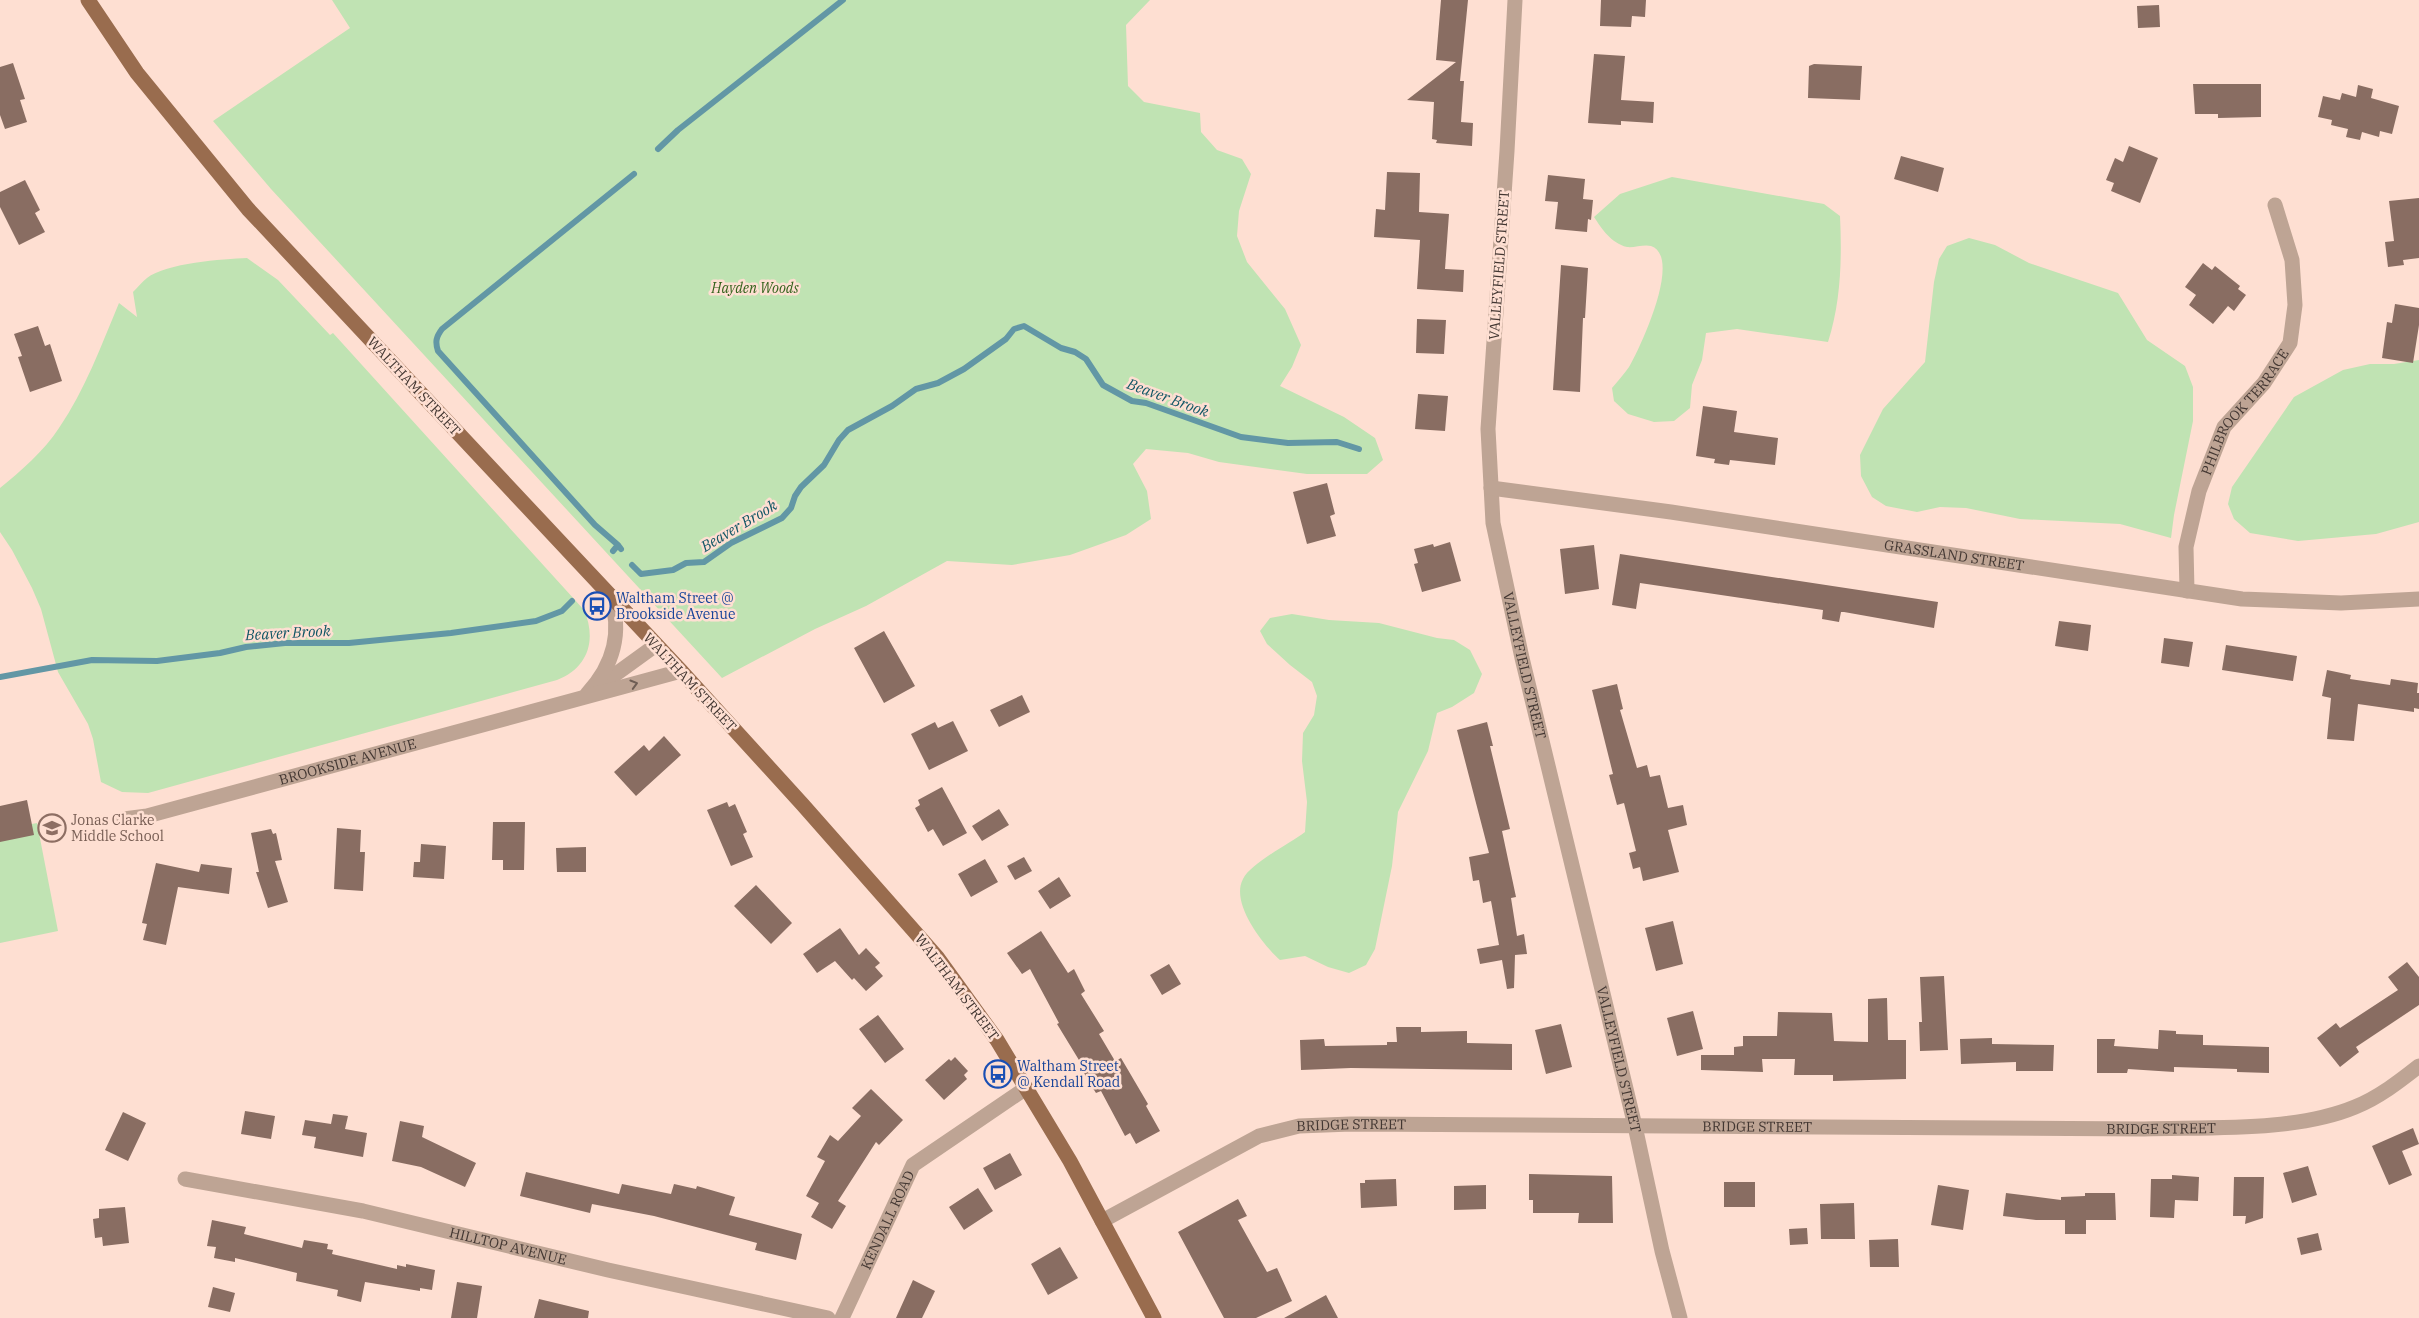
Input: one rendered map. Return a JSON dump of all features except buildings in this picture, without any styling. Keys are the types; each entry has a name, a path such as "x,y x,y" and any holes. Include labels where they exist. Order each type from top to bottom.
{"main road":[{"name":"WALTHAM STREET","path":"88,0 136,73 248,209 681,671 918,936 997,1040 1102,1221 1154,1318"}],"street":[{"name":"VALLEYFIELD STREET","path":"1515,0 1507,151 1488,429 1493,523 1522,658 1635,1126 1662,1252 1680,1318"},
{"name":"PHILBROOK TERRACE","path":"2188,591 2186,547 2199,491 2224,427 2264,382 2290,342 2295,305 2292,260 2275,205"},
{"name":"GRASSLAND STREET","path":"1491,488 1671,512 2242,599 2341,603 2419,599"},
{"path":"587,694 603,674 613,650 616,622 610,595"},
{"name":"BROOKSIDE AVENUE","path":"570,702 587,694 656,645"},
{"name":"BROOKSIDE AVENUE","path":"124,819 147,816 681,671"},
{"name":"BRIDGE STREET","path":"1102,1221 1259,1136 1299,1126 1351,1124 2144,1129 2248,1126 2306,1121 2356,1107 2404,1078 2419,1066"},
{"name":"KENDALL ROAD","path":"842,1318 913,1165 1026,1088"},
{"name":"HILLTOP AVENUE","path":"185,1179 363,1211 608,1270 828,1318"}],"green space":[{"name":"Hayden Woods","path":"332,0 1150,0 1126,25 1128,86 1144,102 1200,113 1201,132 1217,150 1242,159 1251,174 1239,211 1237,236 1247,262 1285,309 1301,345 1292,367 1280,386 1344,417 1375,438 1383,460 1367,474 1307,474 1219,462 1188,453 1146,449 1133,464 1147,491 1151,519 1126,535 1070,555 1012,565 947,561 866,606 815,629 722,678 271,189 213,121 350,28"},
{"path":"1672,177 1824,204 1840,216 1840,280 1836,311 1828,342 1737,329 1706,333 1702,360 1692,385 1690,408 1674,421 1654,422 1628,414 1614,401 1612,388 1629,367 1642,342 1656,304 1663,267 1660,254 1651,246 1627,247 1621,245 1608,235 1594,217 1620,194"},
{"path":"1969,238 1995,245 2029,263 2118,293 2147,340 2185,366 2193,387 2193,421 2171,538 2120,524 2020,519 1966,508 1940,507 1917,512 1886,506 1872,497 1861,476 1860,455 1883,409 1925,362 1934,282 1939,259 1947,246"},
{"path":"247,258 278,280 330,335 333,333 584,610 590,632 587,652 576,668 568,675 557,680 148,793 122,792 101,782 93,739 88,724 58,672 41,609 32,588 0,532 0,488 39,453 59,428 85,383 119,303 137,317 133,292 147,278 156,273 181,265"},
{"path":"2419,360 2419,522 2376,534 2298,541 2250,533 2234,519 2228,504 2232,487 2294,397 2343,370 2370,364 2394,364"},
{"path":"1292,614 1329,620 1379,623 1437,638 1454,640 1470,650 1482,674 1474,693 1452,707 1437,713 1428,751 1398,812 1392,866 1375,949 1366,965 1349,973 1328,967 1305,956 1280,960 1257,934 1250,923 1241,900 1240,889 1247,873 1262,860 1305,832 1307,802 1302,761 1303,733 1314,715 1317,696 1312,682 1267,644 1260,631 1270,618"},
{"path":"37,823 58,931 0,943 0,830"}],"waterway":[{"path":"658,149 678,130 843,0"},
{"path":"618,545 595,525 438,351 436,342 442,329 634,174"},
{"name":"Beaver Brook","path":"632,565 641,574 673,570 686,563 704,562 731,543 782,518 791,508 795,496 801,487 824,465 839,440 848,430 892,406 916,389 938,383 964,369 1006,339 1014,329 1024,326 1061,348 1075,352 1086,359 1103,385 1132,401 1146,403 1241,437 1288,443 1337,442 1359,449"},
{"name":"Beaver Brook","path":"613,551 618,545 621,549"},
{"name":"Beaver Brook","path":"0,677 92,660 157,661 285,643 349,643 451,633 536,621 562,611 572,601"}],"place":[{"name":"Waltham Street @ Brookside Avenue","path":"597,606"},
{"name":"Jonas Clarke Middle School","path":"52,828"},
{"name":"Waltham Street @ Kendall Road","path":"998,1074"}]}
